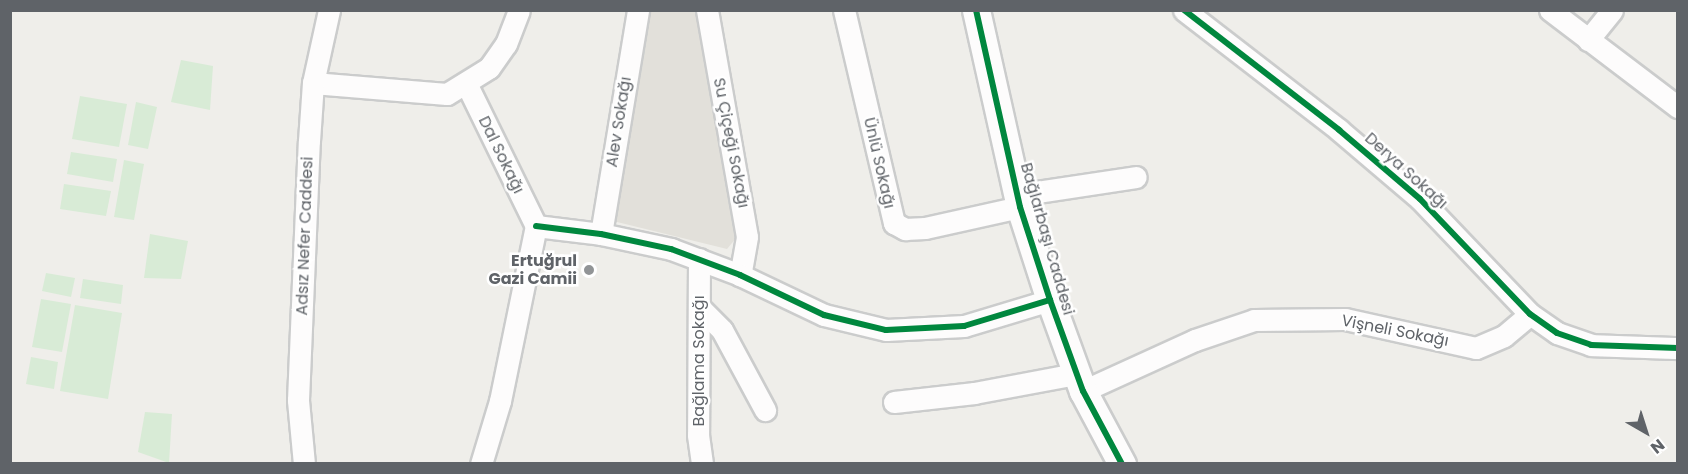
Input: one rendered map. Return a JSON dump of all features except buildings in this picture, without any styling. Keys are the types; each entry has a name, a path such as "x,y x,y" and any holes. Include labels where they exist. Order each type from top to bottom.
{"street":[{"name":"Adsız Nefer Caddesi","path":"304,464 298,400 313,83 329,10"},
{"path":"313,83 447,94 489,68 507,44 519,10"},
{"name":"Alev Sokağı","path":"601,234 638,10"},
{"name":"Su Çiçeği Sokağı","path":"707,10 744,212 747,246 740,275"},
{"name":"Ünlü Sokağı","path":"844,10 894,223 905,229 925,228 1019,201"},
{"name":"Bağlarbaşı Caddesi","path":"976,10 1019,201 1050,300 1079,382 1122,464"},
{"name":"Derya Sokağı","path":"1184,10 1339,130 1420,199 1530,314 1557,333 1591,345 1677,348"},
{"path":"1550,10 1677,107"},
{"path":"1588,40 1612,10"},
{"name":"Dal Sokağı","path":"466,83 536,226"},
{"path":"1019,201 1136,177"},
{"path":"481,464 500,401 536,226 601,234 699,259 740,275 824,315 885,330 964,326 1050,300"},
{"name":"Bağlama Sokağı","path":"699,259 698,435 702,464"},
{"path":"700,308 722,330 765,410"},
{"name":"Vişneli Sokağı","path":"894,402 1079,382 1254,320 1345,319 1476,348 1504,336 1530,314"}],"shaded area":[{"path":"650,11 699,11 737,237 727,249 613,221"}],"green space":[{"path":"181,60 213,66 210,110 171,102"},
{"path":"80,96 127,104 119,147 72,139"},
{"path":"136,102 157,107 148,149 128,145"},
{"path":"71,152 117,159 113,182 67,174"},
{"path":"124,160 144,164 134,220 114,217"},
{"path":"64,184 111,191 106,216 60,209"},
{"path":"150,234 188,241 181,279 144,278"},
{"path":"46,273 75,278 71,297 42,291"},
{"path":"83,279 123,285 121,304 80,298"},
{"path":"41,299 71,304 62,352 32,347"},
{"path":"75,305 122,313 108,399 60,391"},
{"path":"31,357 58,362 54,389 26,384"},
{"path":"145,412 172,414 169,463 138,452"}],"cycle path":[{"path":"976,10 1020,207 1083,391 1122,464"},
{"path":"1184,10 1339,130 1420,199 1530,314 1557,333 1591,345 1678,348"},
{"path":"536,226 601,234 671,249 740,275 824,315 886,330 964,326 1050,300"}],"place":[{"name":"Ertuğrul Gazi Camii","path":"589,270"}]}
